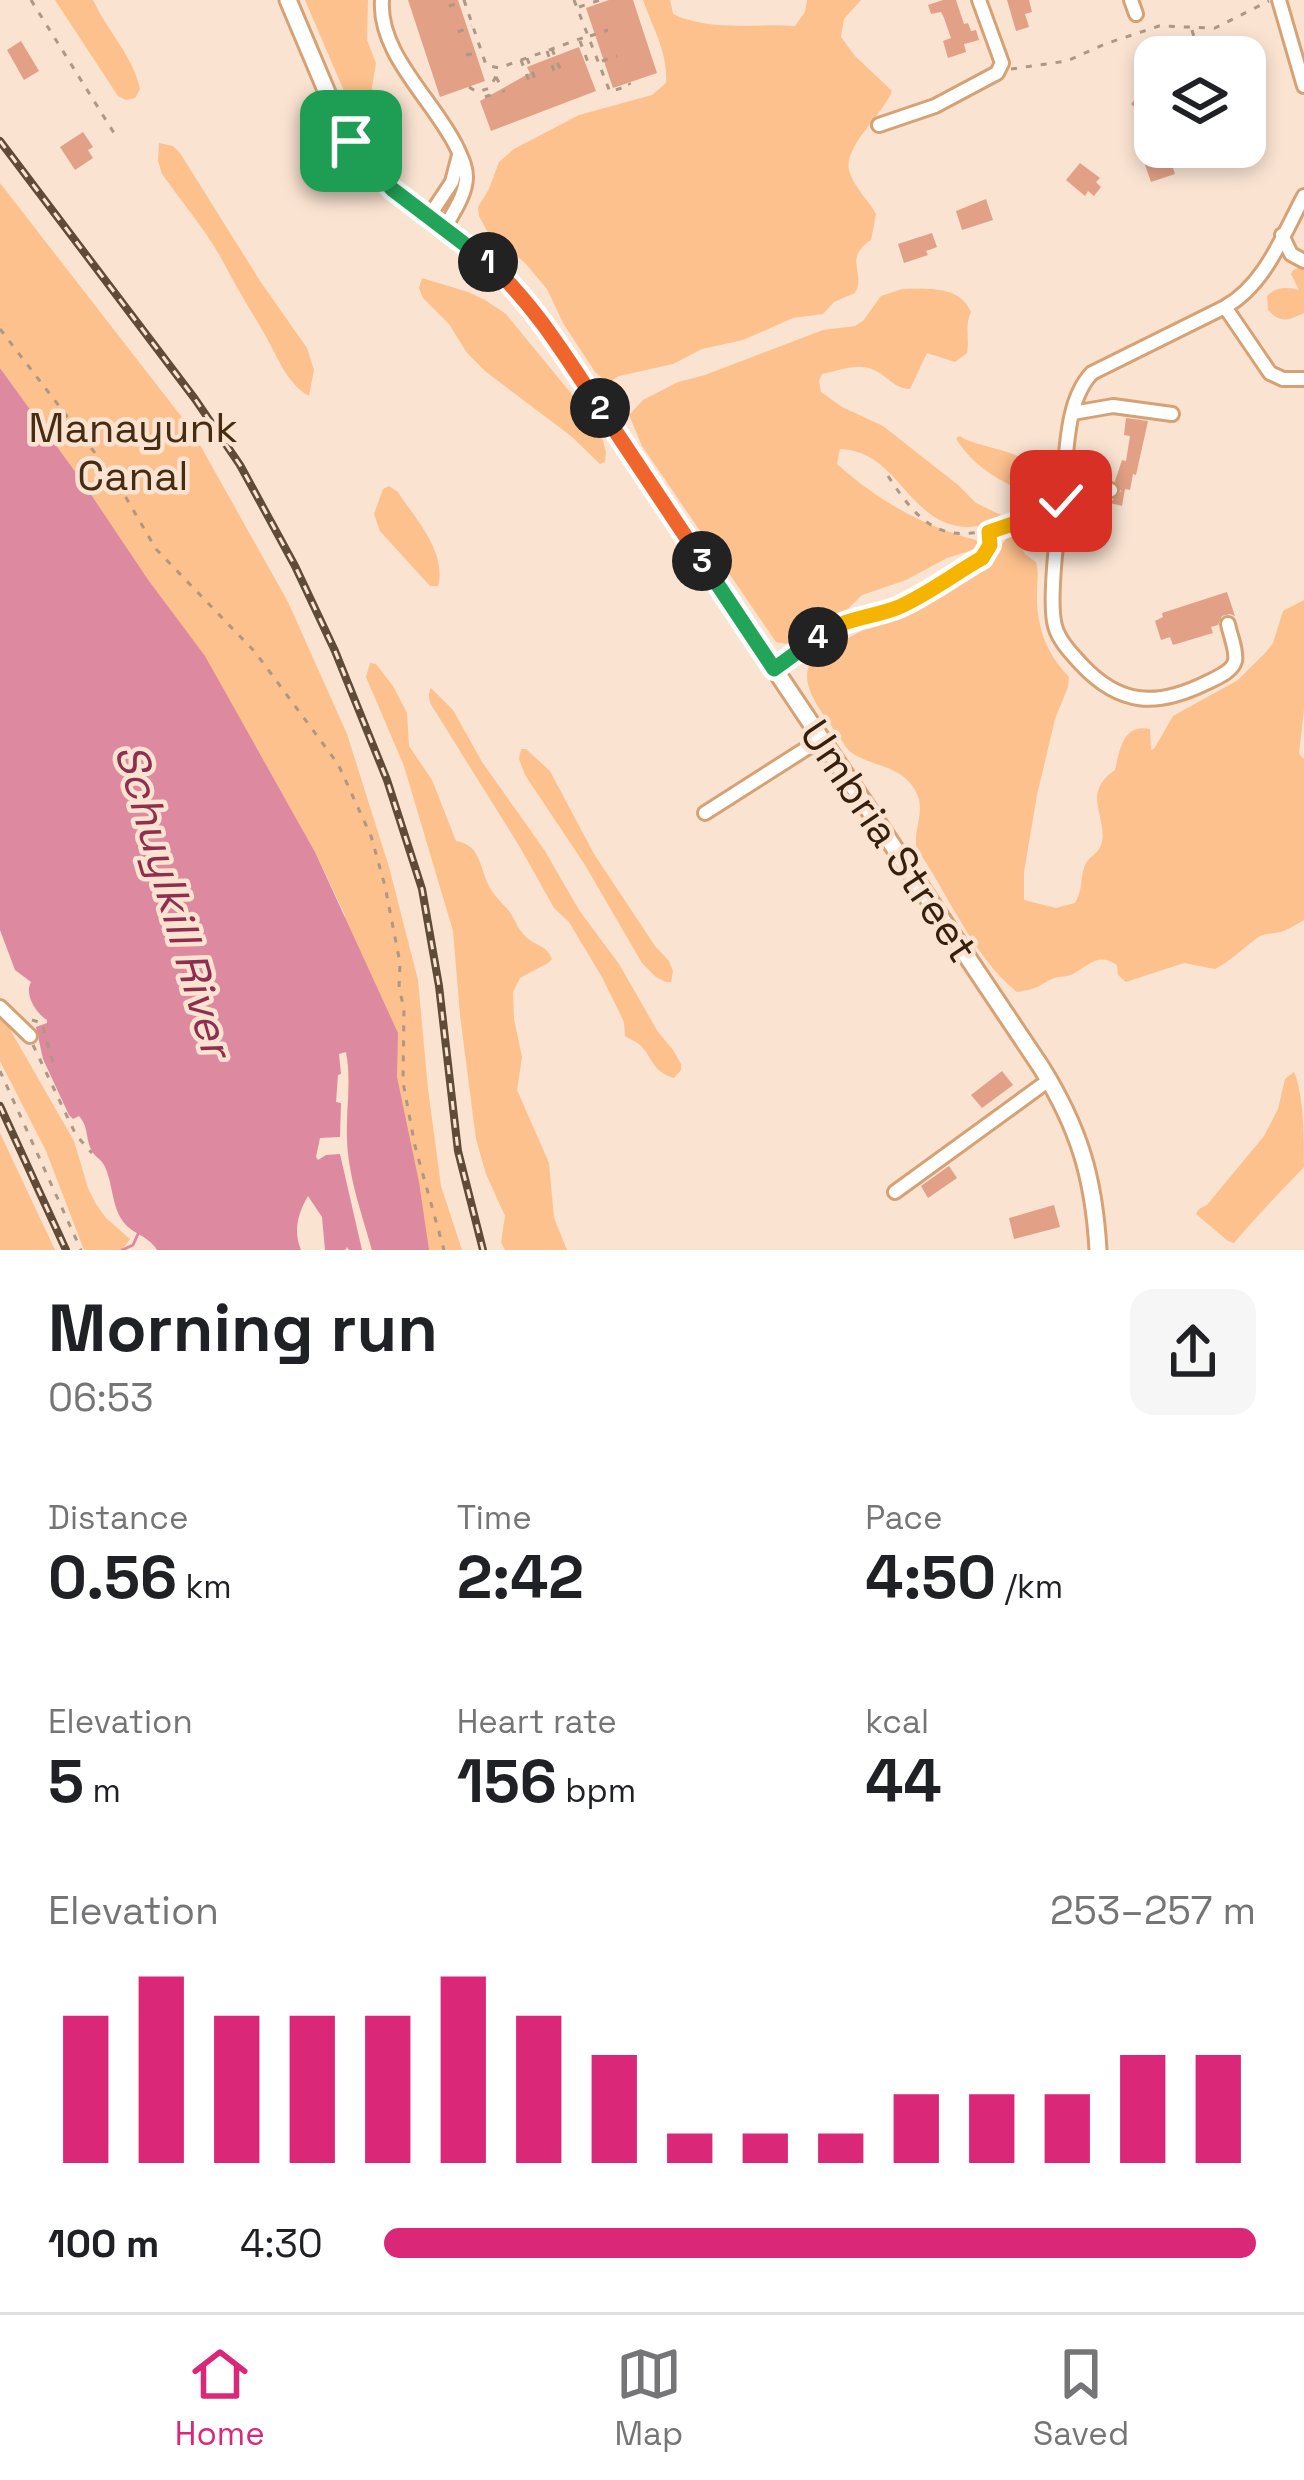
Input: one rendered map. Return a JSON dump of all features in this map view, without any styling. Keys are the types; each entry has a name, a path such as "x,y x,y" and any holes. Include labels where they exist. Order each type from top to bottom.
{"main road":[{"name":"Umbria Street","path":"288,0 351,141 379,177 500,274 538,317 1049,1080 1068,1113 1088,1168 1098,1250"}],"street":[{"path":"382,0 386,35 464,162 466,181 444,229"},
{"path":"879,125 952,98 1006,66 979,0"},
{"path":"1275,0 1304,86"},
{"path":"428,218 452,182 459,154"},
{"path":"1228,624 1235,654 1232,666 1174,698 1151,699 1100,683 1062,640 1054,621 1061,500 1073,413 1083,383 1092,373 1225,307 1252,287 1304,196"},
{"path":"1282,235 1292,254 1304,261"},
{"path":"1225,307 1270,373 1304,380"},
{"path":"1073,413 1113,406 1172,414"},
{"path":"1064,478 1111,490"},
{"path":"705,813 821,739"},
{"path":"0,1007 29,1036"},
{"path":"896,1192 1049,1080"}],"path":[{"path":"32,0 114,133"},
{"path":"574,0 610,92 629,83"},
{"path":"1006,66 1067,61 1159,26 1215,28 1275,0"},
{"path":"449,5 463,1 485,67 505,66 579,40 593,42 608,30"},
{"path":"577,8 601,1"},
{"path":"583,21 588,15"},
{"path":"458,31 468,20"},
{"path":"583,21 591,22"},
{"path":"1192,28 1194,36"},
{"path":"579,40 586,66"},
{"path":"549,50 557,70"},
{"path":"466,56 479,52"},
{"path":"598,62 617,56"},
{"path":"529,58 536,63"},
{"path":"529,58 532,80"},
{"path":"505,66 511,73"},
{"path":"469,87 482,99 490,94 505,66"},
{"path":"496,76 504,92"},
{"path":"477,92 490,88"},
{"path":"0,329 115,479 156,549 255,652 338,764 371,836 385,886 400,963 403,1082 444,1250"},
{"path":"888,476 915,512 961,536 1033,517 1061,500"},
{"path":"774,669 831,627 907,603 984,557 989,532"},
{"path":"29,1036 76,1135 92,1153"},
{"path":"0,1071 81,1250"}],"green space":[{"path":"55,0 93,0 132,66 140,89 135,98 118,96"},
{"path":"305,0 368,0 367,40 376,63 375,117 401,162 397,169 382,156 350,105"},
{"path":"643,0 670,0 673,14 702,23 795,26 807,0 861,0 844,19 841,37 892,91 851,153 850,173 876,214 871,240 856,260 855,293 834,302 823,314 793,318 743,340 702,349 673,364 619,376 608,383 595,372 563,323 547,289 487,231 478,207 499,162 514,149 579,115 652,95 666,83 662,51"},
{"path":"159,143 180,153 307,348 314,370 309,396 288,377 213,244 162,174"},
{"name":"Manayunk Canal","path":"0,183 191,429 288,602 347,734 418,980 441,1186 462,1250 372,1250 348,1152 345,915 315,852 205,657 0,368"},
{"path":"1304,269 1304,313 1281,319 1268,310 1267,296 1282,288 1299,290 1291,274"},
{"path":"422,278 468,292 506,314 583,408 603,441 605,462 600,464 467,353 449,324 423,298"},
{"path":"902,289 942,290 966,303 971,312 967,353 955,362 927,353 910,389 874,370 855,367 822,374 821,392 883,426 976,503 1004,520 969,527 940,520 874,460 840,449 837,464 868,489 902,511 979,545 862,595 840,617 796,640 776,642 642,446 629,415 643,400 678,382 823,330 855,326 881,296"},
{"path":"956,438 1026,460 1038,479 1033,493 979,465 962,448"},
{"path":"389,486 398,492 434,549 438,586 430,586 380,531 374,514 383,489"},
{"path":"1010,534 1036,562 1041,628 1069,677 1037,795 1024,900 1056,908 1075,903 1085,865 1102,842 1099,787 1115,770 1128,734 1150,729 1154,749 1173,716 1238,680 1273,643 1283,611 1304,600 1299,754 1304,759 1304,920 1261,936 1215,969 1184,963 1126,982 1118,975 1117,965 1099,960 1071,975 1017,992 988,962 919,857 920,803 911,784 850,751 816,704 807,674 816,655 969,574 991,558"},
{"path":"370,663 393,686 407,713 409,746 432,780 456,841 471,848 492,891 520,930 552,959 520,978 513,992 522,1057 517,1090 549,1163 554,1218 567,1250 505,1250 501,1242 505,1216 476,1139 453,931 404,766 366,677"},
{"path":"431,688 453,710 482,762 673,1050 681,1064 674,1078 661,1072 640,1045 625,1036 624,1022 603,979 569,922 554,908 433,708"},
{"path":"521,749 550,771 594,854 669,961 671,982 656,977 642,963 525,775"},
{"path":"0,1012 74,1141 96,1204 130,1239 122,1250 84,1250 46,1151 0,1061"},
{"path":"1294,1072 1302,1105 1304,1167 1234,1243 1228,1241 1196,1214 1264,1136 1278,1109 1285,1079"},
{"path":"0,1133 55,1250 0,1250"}],"water":[{"name":"Schuylkill River","path":"0,368 205,656 315,852 398,1033 397,1077 429,1250 372,1250 348,1152 346,1052 339,1054 340,1137 320,1138 316,1157 340,1154 362,1250 325,1250 322,1217 308,1196 298,1222 301,1250 157,1250 122,1220 107,1172 92,1151 84,1124 79,1116 69,1115 43,1059 36,1027 47,1020 32,1003 31,982 15,970 0,930"}],"building":[{"path":"408,0 458,0 485,81 440,97"},
{"path":"609,0 633,0 657,73 613,88 586,8"},
{"path":"956,0 964,24 976,30 979,40 964,44 966,52 948,58 943,41 951,38 944,18 941,12 931,14 928,5"},
{"path":"1007,0 1029,0 1032,12 1025,14 1029,27 1016,31"},
{"path":"21,41 39,71 24,80 7,50"},
{"path":"579,47 596,91 491,131 480,101 530,73 527,67"},
{"path":"83,132 93,147 88,150 93,158 75,170 60,147"},
{"path":"1080,163 1100,178 1096,182 1101,187 1094,196 1088,191 1085,196 1066,180"},
{"path":"1146,168 1173,168 1175,174 1151,182"},
{"path":"986,199 993,220 962,230 956,211"},
{"path":"932,233 937,247 904,263 898,244"},
{"path":"1126,418 1148,421 1136,475 1130,490 1125,489 1122,506 1110,503 1121,491 1115,481 1122,460 1126,461 1130,436 1124,435"},
{"path":"1079,521 1099,523 1096,550 1076,548"},
{"path":"1227,592 1235,616 1222,616 1211,627 1213,633 1173,645 1170,637 1161,640 1155,621 1162,613"},
{"path":"1002,1071 1013,1085 982,1108 971,1095"},
{"path":"949,1166 957,1178 928,1198 921,1186"},
{"path":"1054,1205 1060,1227 1014,1239 1009,1218"}],"waterway":[{"path":"122,1250 133,1245 138,1234"}],"railway":[{"path":"0,141 240,465 335,651 387,780 422,889 439,986 458,1151 483,1250"},
{"path":"0,1106 66,1250"}],"route":[{"path":"351,141 392,189 485,260 528,304 774,669 831,627 924,595 984,557 989,532 1033,517 1061,501"}]}
